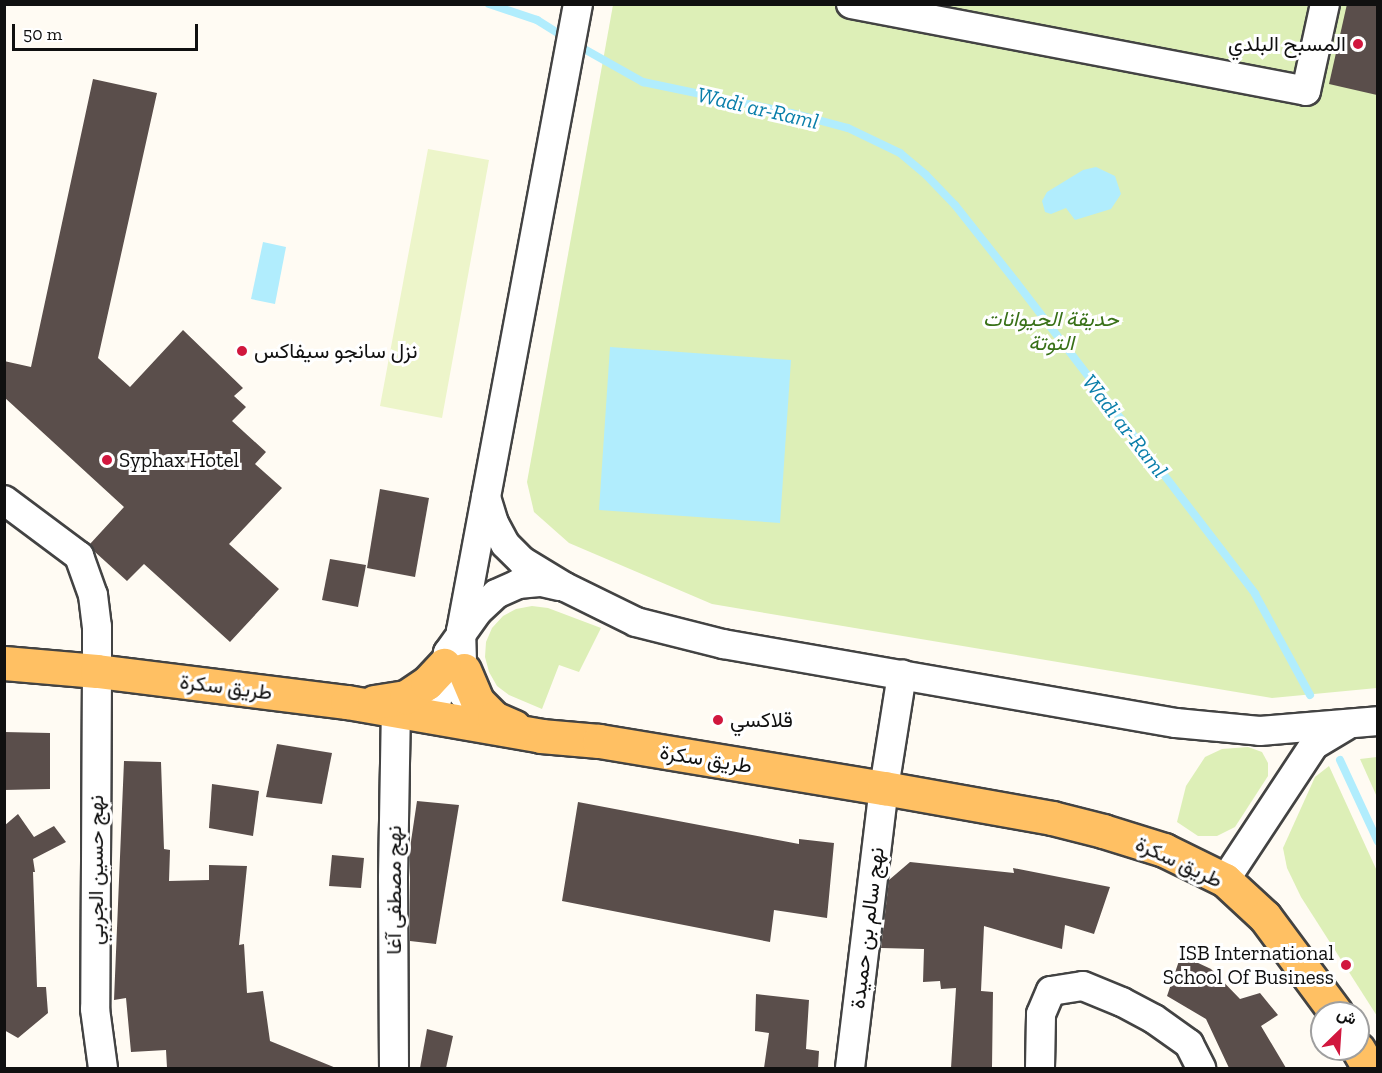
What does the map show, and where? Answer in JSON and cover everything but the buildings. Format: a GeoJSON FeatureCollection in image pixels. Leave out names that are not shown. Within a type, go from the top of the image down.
{"type":"FeatureCollection","features":[{"type":"Feature","properties":{"kind":"main road","name":"طريق سكرة"},"geometry":{"type":"LineString","coordinates":[[4,663],[97,671],[347,702],[541,736],[599,741],[884,788],[1052,818],[1103,831],[1164,850],[1225,880],[1265,917],[1327,1001]]}},
{"type":"Feature","properties":{"kind":"main road"},"geometry":{"type":"LineString","coordinates":[[347,702],[381,702],[406,697],[454,668],[477,701],[494,718],[541,736]]}},
{"type":"Feature","properties":{"kind":"street"},"geometry":{"type":"LineString","coordinates":[[447,720],[454,668],[578,4]]}},
{"type":"Feature","properties":{"kind":"street"},"geometry":{"type":"LineString","coordinates":[[851,4],[1306,92],[1325,4]]}},
{"type":"Feature","properties":{"kind":"street"},"geometry":{"type":"LineString","coordinates":[[486,497],[494,523],[505,544],[522,561],[566,587],[647,625],[723,644],[1176,723],[1260,731],[1364,722]]}},
{"type":"Feature","properties":{"kind":"street","name":"نهج حسين الجربي"},"geometry":{"type":"LineString","coordinates":[[4,500],[79,556],[93,595],[97,671],[95,1009],[103,1068]]}},
{"type":"Feature","properties":{"kind":"street"},"geometry":{"type":"LineString","coordinates":[[461,631],[496,594],[518,584],[542,582],[566,587]]}},
{"type":"Feature","properties":{"kind":"street","name":"نهج سالم بن حميدة"},"geometry":{"type":"LineString","coordinates":[[850,1068],[884,788],[902,674]]}},
{"type":"Feature","properties":{"kind":"street","name":"نهج مصطفى آغا"},"geometry":{"type":"LineString","coordinates":[[394,1068],[393,878],[396,711]]}},
{"type":"Feature","properties":{"kind":"street"},"geometry":{"type":"LineString","coordinates":[[1225,880],[1314,745],[1364,722]]}},
{"type":"Feature","properties":{"kind":"street"},"geometry":{"type":"LineString","coordinates":[[1260,731],[1281,750],[1286,759],[1290,782]]}},
{"type":"Feature","properties":{"kind":"street"},"geometry":{"type":"LineString","coordinates":[[1040,1068],[1041,1014],[1051,991],[1083,986],[1122,1002],[1154,1019],[1189,1044],[1201,1068]]}},
{"type":"Feature","properties":{"kind":"green space","name":"حديقة الحيوانات التوتة"},"geometry":{"type":"Polygon","coordinates":[[[613,5],[1377,5],[1377,688],[1272,698],[712,604],[569,543],[534,512],[527,482],[613,5]]]}},
{"type":"Feature","properties":{"kind":"green space"},"geometry":{"type":"Polygon","coordinates":[[[428,149],[489,160],[442,418],[380,406],[428,149]]]}},
{"type":"Feature","properties":{"kind":"green space"},"geometry":{"type":"Polygon","coordinates":[[[532,606],[548,608],[601,628],[579,672],[559,665],[542,709],[509,695],[497,686],[489,672],[485,657],[486,642],[492,628],[503,616],[516,609],[532,606]]]}},
{"type":"Feature","properties":{"kind":"green space"},"geometry":{"type":"Polygon","coordinates":[[[1248,747],[1262,752],[1268,763],[1268,776],[1235,827],[1217,836],[1198,836],[1177,822],[1186,786],[1205,757],[1222,749],[1248,747]]]}},
{"type":"Feature","properties":{"kind":"green space"},"geometry":{"type":"Polygon","coordinates":[[[1378,757],[1377,797],[1360,759],[1378,757]]]}},
{"type":"Feature","properties":{"kind":"green space"},"geometry":{"type":"Polygon","coordinates":[[[1329,766],[1377,871],[1377,1016],[1370,1001],[1367,1001],[1301,897],[1287,868],[1283,848],[1315,777],[1329,766]]]}},
{"type":"Feature","properties":{"kind":"water"},"geometry":{"type":"Polygon","coordinates":[[[1096,167],[1115,176],[1121,194],[1111,209],[1075,220],[1066,208],[1051,214],[1045,212],[1042,201],[1047,192],[1083,170],[1096,167]]]}},
{"type":"Feature","properties":{"kind":"water"},"geometry":{"type":"Polygon","coordinates":[[[263,242],[286,247],[275,304],[251,299],[263,242]]]}},
{"type":"Feature","properties":{"kind":"water"},"geometry":{"type":"Polygon","coordinates":[[[610,347],[791,360],[780,523],[599,510],[610,347]]]}},
{"type":"Feature","properties":{"kind":"waterway","name":"Wadi ar-Raml"},"geometry":{"type":"LineString","coordinates":[[489,4],[537,20],[567,39]]}},
{"type":"Feature","properties":{"kind":"waterway","name":"Wadi ar-Raml"},"geometry":{"type":"LineString","coordinates":[[577,45],[643,82],[792,113],[848,128],[900,153],[926,175],[955,205],[1016,282],[1255,594],[1310,695]]}},
{"type":"Feature","properties":{"kind":"waterway","name":"Wadi ar-Raml"},"geometry":{"type":"LineString","coordinates":[[1340,760],[1378,842]]}},
{"type":"Feature","properties":{"kind":"place","name":"المسبح البلدي"},"geometry":{"type":"Point","coordinates":[1358,44]}},
{"type":"Feature","properties":{"kind":"place","name":"نزل سانجو سيفاكس"},"geometry":{"type":"Point","coordinates":[242,351]}},
{"type":"Feature","properties":{"kind":"place","name":"Syphax Hotel"},"geometry":{"type":"Point","coordinates":[107,460]}},
{"type":"Feature","properties":{"kind":"place","name":"قلاكسي"},"geometry":{"type":"Point","coordinates":[718,720]}},
{"type":"Feature","properties":{"kind":"place","name":"ISB International School Of Business"},"geometry":{"type":"Point","coordinates":[1346,965]}}]}
